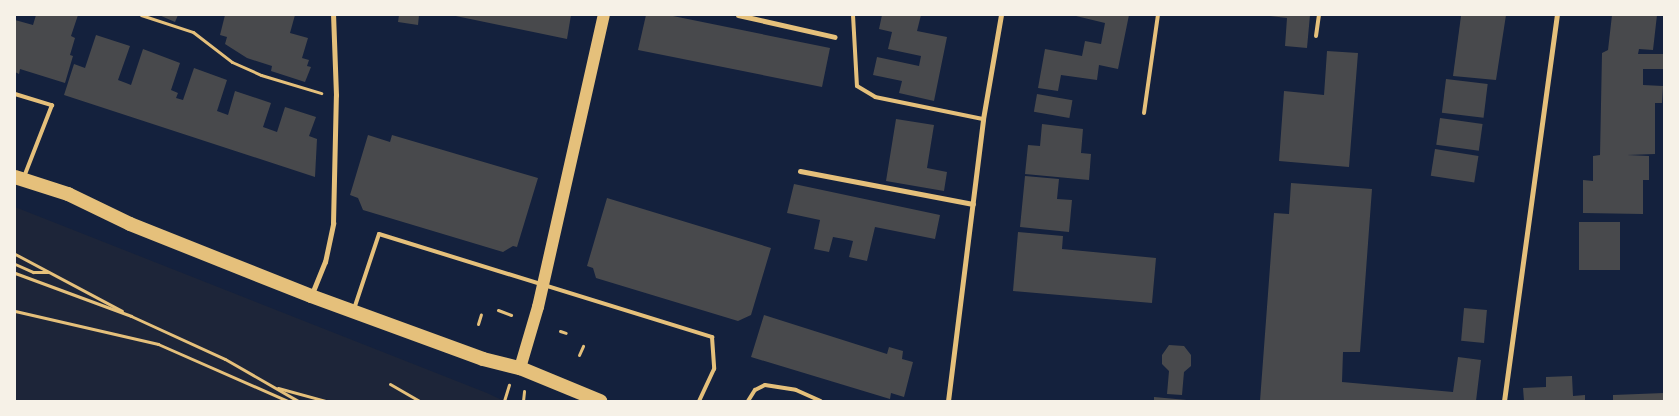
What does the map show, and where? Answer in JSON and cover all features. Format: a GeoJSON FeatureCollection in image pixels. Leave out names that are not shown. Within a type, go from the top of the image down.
{"type":"FeatureCollection","features":[{"type":"Feature","properties":{"kind":"highway"},"geometry":{"type":"LineString","coordinates":[[19,179],[68,194],[130,224],[311,296],[483,359],[520,368],[600,401]]}},
{"type":"Feature","properties":{"kind":"main road"},"geometry":{"type":"LineString","coordinates":[[520,368],[543,283],[604,15]]}},
{"type":"Feature","properties":{"kind":"street"},"geometry":{"type":"LineString","coordinates":[[311,296],[325,262],[333,223],[336,95],[333,15]]}},
{"type":"Feature","properties":{"kind":"street"},"geometry":{"type":"LineString","coordinates":[[738,15],[835,37]]}},
{"type":"Feature","properties":{"kind":"street"},"geometry":{"type":"LineString","coordinates":[[948,401],[983,119],[1000,15]]}},
{"type":"Feature","properties":{"kind":"street"},"geometry":{"type":"LineString","coordinates":[[1504,401],[1557,15]]}},
{"type":"Feature","properties":{"kind":"street"},"geometry":{"type":"LineString","coordinates":[[800,171],[973,204]]}},
{"type":"Feature","properties":{"kind":"lane"},"geometry":{"type":"LineString","coordinates":[[853,15],[857,86],[875,97],[983,119]]}},
{"type":"Feature","properties":{"kind":"lane"},"geometry":{"type":"LineString","coordinates":[[1144,113],[1158,15]]}},
{"type":"Feature","properties":{"kind":"lane"},"geometry":{"type":"LineString","coordinates":[[1316,36],[1319,15]]}},
{"type":"Feature","properties":{"kind":"lane"},"geometry":{"type":"LineString","coordinates":[[15,94],[52,105],[19,179]]}},
{"type":"Feature","properties":{"kind":"lane"},"geometry":{"type":"LineString","coordinates":[[354,311],[379,234],[543,283],[712,337],[714,369],[699,401]]}},
{"type":"Feature","properties":{"kind":"lane"},"geometry":{"type":"LineString","coordinates":[[748,401],[755,390],[765,385],[796,390],[821,401]]}},
{"type":"Feature","properties":{"kind":"path"},"geometry":{"type":"LineString","coordinates":[[140,15],[193,32],[232,62],[261,75],[336,95]]}},
{"type":"Feature","properties":{"kind":"path"},"geometry":{"type":"LineString","coordinates":[[15,254],[131,316],[225,359],[298,401]]}},
{"type":"Feature","properties":{"kind":"path"},"geometry":{"type":"LineString","coordinates":[[15,264],[32,272],[51,272]]}},
{"type":"Feature","properties":{"kind":"path"},"geometry":{"type":"LineString","coordinates":[[15,273],[131,316]]}},
{"type":"Feature","properties":{"kind":"path"},"geometry":{"type":"LineString","coordinates":[[498,310],[512,315]]}},
{"type":"Feature","properties":{"kind":"path"},"geometry":{"type":"LineString","coordinates":[[15,312],[158,344],[288,401]]}},
{"type":"Feature","properties":{"kind":"path"},"geometry":{"type":"LineString","coordinates":[[478,324],[481,314]]}},
{"type":"Feature","properties":{"kind":"path"},"geometry":{"type":"LineString","coordinates":[[560,331],[566,334]]}},
{"type":"Feature","properties":{"kind":"path"},"geometry":{"type":"LineString","coordinates":[[579,355],[583,346]]}},
{"type":"Feature","properties":{"kind":"path"},"geometry":{"type":"LineString","coordinates":[[390,384],[419,401]]}},
{"type":"Feature","properties":{"kind":"path"},"geometry":{"type":"LineString","coordinates":[[275,387],[326,401]]}},
{"type":"Feature","properties":{"kind":"shaded area"},"geometry":{"type":"Polygon","coordinates":[[[15,207],[487,393],[504,401],[15,401],[15,207]]]}},
{"type":"Feature","properties":{"kind":"building"},"geometry":{"type":"Polygon","coordinates":[[[36,15],[78,15],[71,36],[75,38],[70,55],[73,56],[65,83],[20,69],[19,74],[15,72],[15,20],[33,25],[36,15]]]}},
{"type":"Feature","properties":{"kind":"building"},"geometry":{"type":"Polygon","coordinates":[[[159,15],[178,15],[175,22],[159,15]]]}},
{"type":"Feature","properties":{"kind":"building"},"geometry":{"type":"Polygon","coordinates":[[[225,15],[295,15],[290,33],[308,38],[302,58],[309,60],[307,66],[311,67],[305,82],[271,71],[272,66],[247,58],[225,44],[227,37],[220,35],[225,15]]]}},
{"type":"Feature","properties":{"kind":"building"},"geometry":{"type":"Polygon","coordinates":[[[399,15],[419,15],[418,25],[398,22],[399,15]]]}},
{"type":"Feature","properties":{"kind":"building"},"geometry":{"type":"Polygon","coordinates":[[[451,15],[571,15],[567,39],[451,15]]]}},
{"type":"Feature","properties":{"kind":"building"},"geometry":{"type":"Polygon","coordinates":[[[646,15],[668,15],[830,48],[822,87],[638,50],[646,15]]]}},
{"type":"Feature","properties":{"kind":"building"},"geometry":{"type":"Polygon","coordinates":[[[882,15],[921,15],[917,31],[947,37],[934,101],[899,93],[902,81],[873,75],[877,57],[919,66],[921,56],[888,49],[892,32],[879,29],[882,15]]]}},
{"type":"Feature","properties":{"kind":"building"},"geometry":{"type":"Polygon","coordinates":[[[1072,15],[1129,15],[1118,69],[1099,65],[1097,80],[1061,75],[1058,91],[1038,88],[1045,49],[1082,56],[1085,41],[1101,44],[1105,23],[1072,15]]]}},
{"type":"Feature","properties":{"kind":"building"},"geometry":{"type":"Polygon","coordinates":[[[1262,15],[1310,15],[1307,48],[1285,46],[1287,18],[1262,15]]]}},
{"type":"Feature","properties":{"kind":"building"},"geometry":{"type":"Polygon","coordinates":[[[1506,15],[1496,80],[1453,76],[1461,16],[1506,15]]]}},
{"type":"Feature","properties":{"kind":"building"},"geometry":{"type":"Polygon","coordinates":[[[1612,15],[1657,15],[1653,50],[1639,49],[1638,54],[1664,54],[1664,69],[1643,69],[1643,85],[1663,86],[1662,103],[1655,103],[1655,154],[1627,155],[1649,156],[1649,180],[1643,180],[1643,214],[1583,213],[1583,180],[1593,181],[1593,156],[1600,155],[1602,53],[1608,50],[1612,15]]]}},
{"type":"Feature","properties":{"kind":"building"},"geometry":{"type":"Polygon","coordinates":[[[96,35],[130,46],[118,80],[131,85],[143,49],[180,63],[171,90],[178,93],[176,98],[183,100],[194,68],[227,80],[217,111],[228,115],[235,91],[271,103],[263,127],[277,132],[285,107],[316,117],[309,136],[317,139],[315,177],[64,95],[74,64],[85,68],[96,35]]]}},
{"type":"Feature","properties":{"kind":"building"},"geometry":{"type":"Polygon","coordinates":[[[1327,51],[1358,53],[1349,167],[1279,161],[1284,91],[1324,95],[1327,51]]]}},
{"type":"Feature","properties":{"kind":"building"},"geometry":{"type":"Polygon","coordinates":[[[1446,79],[1488,84],[1484,118],[1442,113],[1446,79]]]}},
{"type":"Feature","properties":{"kind":"building"},"geometry":{"type":"Polygon","coordinates":[[[1037,94],[1072,100],[1069,118],[1034,112],[1037,94]]]}},
{"type":"Feature","properties":{"kind":"building"},"geometry":{"type":"Polygon","coordinates":[[[1440,118],[1483,124],[1479,151],[1436,145],[1440,118]]]}},
{"type":"Feature","properties":{"kind":"building"},"geometry":{"type":"Polygon","coordinates":[[[896,119],[934,125],[927,168],[947,172],[944,191],[886,181],[896,119]]]}},
{"type":"Feature","properties":{"kind":"building"},"geometry":{"type":"Polygon","coordinates":[[[1042,124],[1083,129],[1081,153],[1091,154],[1089,180],[1025,174],[1028,145],[1040,146],[1042,124]]]}},
{"type":"Feature","properties":{"kind":"building"},"geometry":{"type":"Polygon","coordinates":[[[368,135],[390,142],[392,135],[538,178],[517,247],[513,246],[503,252],[363,210],[358,198],[350,195],[368,135]]]}},
{"type":"Feature","properties":{"kind":"building"},"geometry":{"type":"Polygon","coordinates":[[[1435,149],[1478,156],[1474,183],[1431,176],[1435,149]]]}},
{"type":"Feature","properties":{"kind":"building"},"geometry":{"type":"Polygon","coordinates":[[[1025,176],[1059,179],[1057,199],[1072,200],[1069,232],[1020,227],[1025,176]]]}},
{"type":"Feature","properties":{"kind":"building"},"geometry":{"type":"Polygon","coordinates":[[[1291,183],[1372,189],[1360,352],[1343,352],[1342,382],[1453,392],[1458,357],[1481,360],[1476,401],[1260,401],[1274,213],[1289,214],[1291,183]]]}},
{"type":"Feature","properties":{"kind":"building"},"geometry":{"type":"Polygon","coordinates":[[[794,184],[940,215],[935,239],[875,227],[867,261],[849,257],[853,241],[833,237],[829,252],[814,249],[820,220],[787,213],[794,184]]]}},
{"type":"Feature","properties":{"kind":"building"},"geometry":{"type":"Polygon","coordinates":[[[607,198],[771,248],[751,315],[738,321],[596,278],[593,268],[587,266],[607,198]]]}},
{"type":"Feature","properties":{"kind":"building"},"geometry":{"type":"Polygon","coordinates":[[[1579,222],[1620,222],[1620,270],[1579,270],[1579,222]]]}},
{"type":"Feature","properties":{"kind":"building"},"geometry":{"type":"Polygon","coordinates":[[[1018,232],[1063,236],[1062,249],[1156,258],[1152,303],[1013,291],[1018,232]]]}},
{"type":"Feature","properties":{"kind":"building"},"geometry":{"type":"Polygon","coordinates":[[[1464,308],[1487,310],[1484,343],[1461,341],[1464,308]]]}},
{"type":"Feature","properties":{"kind":"building"},"geometry":{"type":"Polygon","coordinates":[[[764,315],[887,354],[889,347],[903,351],[902,359],[913,362],[904,397],[891,393],[890,399],[751,357],[764,315]]]}},
{"type":"Feature","properties":{"kind":"building"},"geometry":{"type":"Polygon","coordinates":[[[1169,345],[1184,346],[1191,355],[1191,366],[1184,372],[1182,395],[1167,394],[1169,371],[1162,364],[1162,355],[1169,345]]]}},
{"type":"Feature","properties":{"kind":"building"},"geometry":{"type":"Polygon","coordinates":[[[1572,376],[1573,396],[1585,395],[1585,401],[1524,401],[1523,388],[1546,387],[1546,377],[1572,376]]]}},
{"type":"Feature","properties":{"kind":"building"},"geometry":{"type":"Polygon","coordinates":[[[1664,393],[1664,401],[1613,401],[1613,395],[1664,393]]]}},
{"type":"Feature","properties":{"kind":"building"},"geometry":{"type":"Polygon","coordinates":[[[1154,397],[1187,400],[1187,401],[1154,401],[1154,397]]]}}]}
